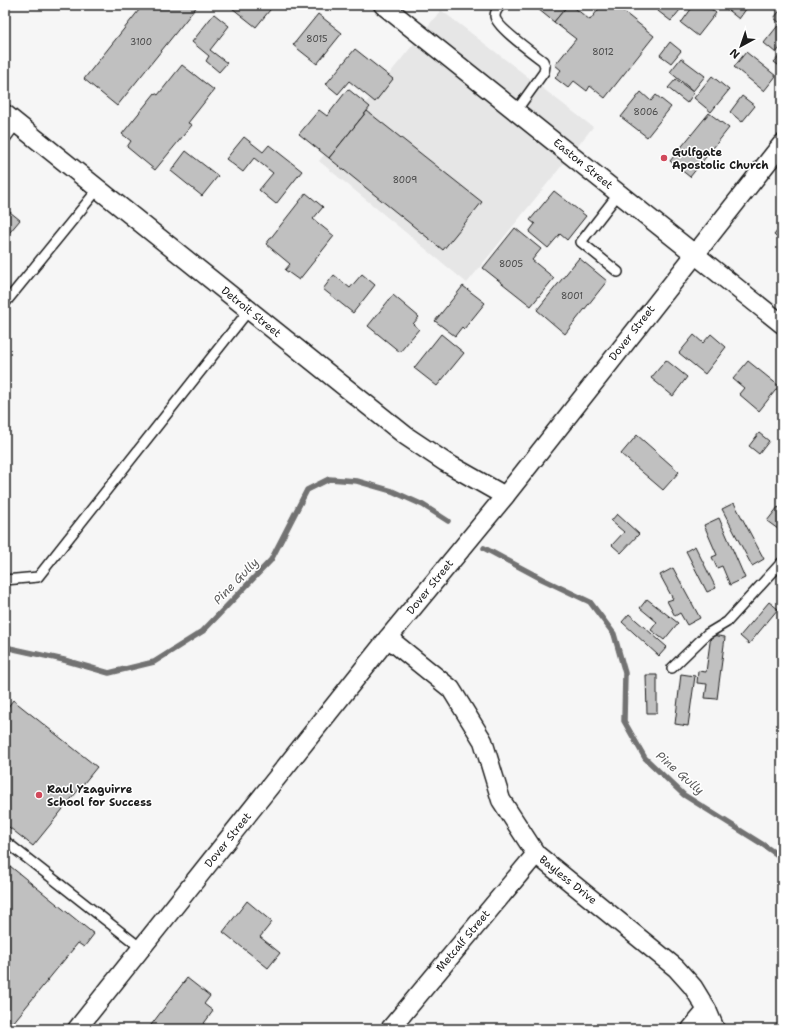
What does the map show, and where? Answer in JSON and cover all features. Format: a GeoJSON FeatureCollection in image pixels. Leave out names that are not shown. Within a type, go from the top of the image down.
{"type":"FeatureCollection","features":[{"type":"Feature","properties":{"kind":"street","name":"Easton Street"},"geometry":{"type":"LineString","coordinates":[[383,5],[782,324]]}},
{"type":"Feature","properties":{"kind":"street","name":"Detroit Street"},"geometry":{"type":"LineString","coordinates":[[11,119],[406,436],[445,462],[505,496]]}},
{"type":"Feature","properties":{"kind":"street","name":"Dover Street"},"geometry":{"type":"LineString","coordinates":[[77,1029],[388,638],[505,496],[782,144]]}},
{"type":"Feature","properties":{"kind":"street","name":"Bayless Drive"},"geometry":{"type":"LineString","coordinates":[[388,638],[451,689],[483,741],[501,800],[536,854],[676,968],[693,987],[707,1010],[715,1029]]}},
{"type":"Feature","properties":{"kind":"street","name":"Metcalf Street"},"geometry":{"type":"LineString","coordinates":[[390,1029],[536,854]]}},
{"type":"Feature","properties":{"kind":"street"},"geometry":{"type":"LineString","coordinates":[[691,1029],[707,1010]]}},
{"type":"Feature","properties":{"kind":"lane"},"geometry":{"type":"LineString","coordinates":[[500,5],[495,17],[500,26],[543,61],[545,66],[544,72],[516,111]]}},
{"type":"Feature","properties":{"kind":"lane"},"geometry":{"type":"LineString","coordinates":[[5,139],[11,119]]}},
{"type":"Feature","properties":{"kind":"lane"},"geometry":{"type":"LineString","coordinates":[[6,302],[98,189]]}},
{"type":"Feature","properties":{"kind":"lane"},"geometry":{"type":"LineString","coordinates":[[618,272],[581,242],[620,193]]}},
{"type":"Feature","properties":{"kind":"lane"},"geometry":{"type":"LineString","coordinates":[[5,580],[38,577],[249,310]]}},
{"type":"Feature","properties":{"kind":"lane"},"geometry":{"type":"LineString","coordinates":[[672,668],[707,634],[727,622],[782,562]]}},
{"type":"Feature","properties":{"kind":"lane"},"geometry":{"type":"LineString","coordinates":[[5,841],[141,948]]}},
{"type":"Feature","properties":{"kind":"shaded area"},"geometry":{"type":"Polygon","coordinates":[[[441,10],[593,127],[467,283],[319,161],[441,10]]]}},
{"type":"Feature","properties":{"kind":"building"},"geometry":{"type":"Polygon","coordinates":[[[143,5],[198,5],[117,106],[84,79],[143,5]]]}},
{"type":"Feature","properties":{"kind":"building"},"geometry":{"type":"Polygon","coordinates":[[[234,5],[274,5],[256,27],[232,8],[234,5]]]}},
{"type":"Feature","properties":{"kind":"building"},"geometry":{"type":"Polygon","coordinates":[[[533,5],[568,5],[554,22],[533,5]]]}},
{"type":"Feature","properties":{"kind":"building"},"geometry":{"type":"Polygon","coordinates":[[[568,5],[571,5],[590,20],[602,5],[615,5],[654,36],[605,98],[590,86],[587,91],[574,81],[568,88],[555,78],[561,70],[555,65],[576,39],[554,22],[568,5]]]}},
{"type":"Feature","properties":{"kind":"building"},"geometry":{"type":"Polygon","coordinates":[[[650,5],[684,5],[671,21],[650,5]]]}},
{"type":"Feature","properties":{"kind":"building"},"geometry":{"type":"Polygon","coordinates":[[[694,5],[709,5],[708,6],[716,13],[698,36],[681,23],[694,5]]]}},
{"type":"Feature","properties":{"kind":"building"},"geometry":{"type":"Polygon","coordinates":[[[726,5],[749,5],[739,19],[724,7],[726,5]]]}},
{"type":"Feature","properties":{"kind":"building"},"geometry":{"type":"Polygon","coordinates":[[[782,8],[782,45],[776,53],[764,43],[780,23],[774,18],[782,8]]]}},
{"type":"Feature","properties":{"kind":"building"},"geometry":{"type":"Polygon","coordinates":[[[214,14],[229,26],[210,50],[227,63],[219,72],[206,61],[209,56],[192,42],[214,14]]]}},
{"type":"Feature","properties":{"kind":"building"},"geometry":{"type":"Polygon","coordinates":[[[318,14],[342,33],[317,64],[293,45],[318,14]]]}},
{"type":"Feature","properties":{"kind":"building"},"geometry":{"type":"Polygon","coordinates":[[[670,42],[681,51],[671,63],[660,55],[670,42]]]}},
{"type":"Feature","properties":{"kind":"building"},"geometry":{"type":"Polygon","coordinates":[[[355,49],[393,79],[375,102],[349,81],[338,94],[326,84],[355,49]]]}},
{"type":"Feature","properties":{"kind":"building"},"geometry":{"type":"Polygon","coordinates":[[[746,52],[776,76],[764,91],[734,67],[746,52]]]}},
{"type":"Feature","properties":{"kind":"building"},"geometry":{"type":"Polygon","coordinates":[[[782,53],[782,68],[774,62],[782,53]]]}},
{"type":"Feature","properties":{"kind":"building"},"geometry":{"type":"Polygon","coordinates":[[[681,58],[705,76],[693,91],[670,72],[681,58]]]}},
{"type":"Feature","properties":{"kind":"building"},"geometry":{"type":"Polygon","coordinates":[[[182,65],[214,90],[188,123],[192,125],[155,170],[127,147],[131,141],[122,134],[155,93],[158,95],[182,65]]]}},
{"type":"Feature","properties":{"kind":"building"},"geometry":{"type":"Polygon","coordinates":[[[712,76],[729,90],[711,112],[694,98],[712,76]]]}},
{"type":"Feature","properties":{"kind":"building"},"geometry":{"type":"Polygon","coordinates":[[[676,79],[694,93],[687,103],[668,88],[676,79]]]}},
{"type":"Feature","properties":{"kind":"building"},"geometry":{"type":"Polygon","coordinates":[[[348,89],[370,107],[329,158],[299,134],[319,110],[327,116],[348,89]]]}},
{"type":"Feature","properties":{"kind":"building"},"geometry":{"type":"Polygon","coordinates":[[[641,92],[651,101],[656,95],[671,107],[647,137],[621,117],[641,92]]]}},
{"type":"Feature","properties":{"kind":"building"},"geometry":{"type":"Polygon","coordinates":[[[742,96],[755,106],[742,122],[730,112],[742,96]]]}},
{"type":"Feature","properties":{"kind":"building"},"geometry":{"type":"Polygon","coordinates":[[[367,111],[482,202],[443,250],[329,158],[367,111]]]}},
{"type":"Feature","properties":{"kind":"building"},"geometry":{"type":"Polygon","coordinates":[[[709,113],[729,128],[690,177],[670,161],[709,113]]]}},
{"type":"Feature","properties":{"kind":"building"},"geometry":{"type":"Polygon","coordinates":[[[244,137],[263,152],[269,145],[302,171],[276,204],[259,190],[273,173],[254,158],[243,172],[226,159],[244,137]]]}},
{"type":"Feature","properties":{"kind":"building"},"geometry":{"type":"Polygon","coordinates":[[[186,151],[218,176],[202,196],[171,171],[186,151]]]}},
{"type":"Feature","properties":{"kind":"building"},"geometry":{"type":"Polygon","coordinates":[[[554,191],[586,216],[567,240],[560,234],[548,248],[529,232],[535,224],[530,220],[554,191]]]}},
{"type":"Feature","properties":{"kind":"building"},"geometry":{"type":"Polygon","coordinates":[[[306,193],[323,207],[313,219],[334,236],[299,280],[285,270],[290,264],[266,244],[306,193]]]}},
{"type":"Feature","properties":{"kind":"building"},"geometry":{"type":"Polygon","coordinates":[[[5,208],[20,220],[5,238],[5,208]]]}},
{"type":"Feature","properties":{"kind":"building"},"geometry":{"type":"Polygon","coordinates":[[[782,225],[782,242],[774,235],[782,225]]]}},
{"type":"Feature","properties":{"kind":"building"},"geometry":{"type":"Polygon","coordinates":[[[515,228],[541,249],[532,260],[554,278],[531,306],[483,268],[515,228]]]}},
{"type":"Feature","properties":{"kind":"building"},"geometry":{"type":"Polygon","coordinates":[[[579,258],[607,281],[565,334],[537,310],[579,258]]]}},
{"type":"Feature","properties":{"kind":"building"},"geometry":{"type":"Polygon","coordinates":[[[362,274],[375,285],[353,313],[323,289],[334,275],[350,288],[362,274]]]}},
{"type":"Feature","properties":{"kind":"building"},"geometry":{"type":"Polygon","coordinates":[[[463,286],[485,303],[464,329],[462,327],[455,336],[435,321],[463,286]]]}},
{"type":"Feature","properties":{"kind":"building"},"geometry":{"type":"Polygon","coordinates":[[[393,295],[419,317],[413,324],[419,329],[400,352],[368,326],[393,295]]]}},
{"type":"Feature","properties":{"kind":"building"},"geometry":{"type":"Polygon","coordinates":[[[441,334],[464,353],[437,386],[414,368],[441,334]]]}},
{"type":"Feature","properties":{"kind":"building"},"geometry":{"type":"Polygon","coordinates":[[[711,334],[726,347],[705,374],[679,353],[694,335],[703,343],[711,334]]]}},
{"type":"Feature","properties":{"kind":"building"},"geometry":{"type":"Polygon","coordinates":[[[666,360],[687,377],[673,396],[651,378],[666,360]]]}},
{"type":"Feature","properties":{"kind":"building"},"geometry":{"type":"Polygon","coordinates":[[[748,361],[779,386],[759,411],[739,394],[744,388],[733,379],[748,361]]]}},
{"type":"Feature","properties":{"kind":"building"},"geometry":{"type":"Polygon","coordinates":[[[759,433],[769,441],[759,454],[749,446],[759,433]]]}},
{"type":"Feature","properties":{"kind":"building"},"geometry":{"type":"Polygon","coordinates":[[[637,435],[679,472],[663,490],[621,454],[637,435]]]}},
{"type":"Feature","properties":{"kind":"building"},"geometry":{"type":"Polygon","coordinates":[[[734,503],[764,559],[752,566],[722,509],[734,503]]]}},
{"type":"Feature","properties":{"kind":"building"},"geometry":{"type":"Polygon","coordinates":[[[778,507],[782,510],[782,532],[767,521],[778,507]]]}},
{"type":"Feature","properties":{"kind":"building"},"geometry":{"type":"Polygon","coordinates":[[[617,514],[639,534],[621,553],[612,545],[624,532],[611,521],[617,514]]]}},
{"type":"Feature","properties":{"kind":"building"},"geometry":{"type":"Polygon","coordinates":[[[719,518],[745,578],[730,585],[722,566],[717,568],[712,557],[717,555],[704,525],[719,518]]]}},
{"type":"Feature","properties":{"kind":"building"},"geometry":{"type":"Polygon","coordinates":[[[695,546],[716,588],[707,592],[686,551],[695,546]]]}},
{"type":"Feature","properties":{"kind":"building"},"geometry":{"type":"Polygon","coordinates":[[[673,568],[700,618],[687,625],[680,613],[675,616],[667,601],[673,599],[660,575],[673,568]]]}},
{"type":"Feature","properties":{"kind":"building"},"geometry":{"type":"Polygon","coordinates":[[[647,599],[678,623],[664,640],[651,630],[657,622],[640,608],[647,599]]]}},
{"type":"Feature","properties":{"kind":"building"},"geometry":{"type":"Polygon","coordinates":[[[769,602],[778,609],[749,644],[740,636],[769,602]]]}},
{"type":"Feature","properties":{"kind":"building"},"geometry":{"type":"Polygon","coordinates":[[[629,614],[667,647],[659,656],[622,622],[629,614]]]}},
{"type":"Feature","properties":{"kind":"building"},"geometry":{"type":"Polygon","coordinates":[[[711,635],[725,637],[717,699],[705,698],[707,684],[697,683],[698,671],[706,672],[711,635]]]}},
{"type":"Feature","properties":{"kind":"building"},"geometry":{"type":"Polygon","coordinates":[[[681,674],[695,676],[688,726],[675,724],[681,674]]]}},
{"type":"Feature","properties":{"kind":"building"},"geometry":{"type":"Polygon","coordinates":[[[646,675],[657,675],[657,713],[647,713],[646,675]]]}},
{"type":"Feature","properties":{"kind":"building","name":"Raul Yzaguirre School for Success"},"geometry":{"type":"Polygon","coordinates":[[[13,700],[97,767],[33,846],[5,824],[5,711],[13,700]]]}},
{"type":"Feature","properties":{"kind":"building"},"geometry":{"type":"Polygon","coordinates":[[[5,862],[94,934],[84,947],[78,943],[8,1029],[5,1029],[5,862]]]}},
{"type":"Feature","properties":{"kind":"building"},"geometry":{"type":"Polygon","coordinates":[[[247,901],[272,922],[260,937],[280,953],[268,968],[223,932],[247,901]]]}},
{"type":"Feature","properties":{"kind":"building"},"geometry":{"type":"Polygon","coordinates":[[[187,978],[210,996],[204,1004],[213,1011],[202,1026],[206,1029],[148,1029],[187,978]]]}},
{"type":"Feature","properties":{"kind":"waterway","name":"Pine Gully"},"geometry":{"type":"LineString","coordinates":[[5,647],[64,660],[109,673],[154,662],[203,631],[271,560],[307,490],[329,479],[357,481],[392,491],[423,505],[448,521]]}},
{"type":"Feature","properties":{"kind":"waterway","name":"Pine Gully"},"geometry":{"type":"LineString","coordinates":[[484,548],[542,579],[590,602],[614,634],[625,673],[624,721],[645,758],[684,795],[782,858]]}},
{"type":"Feature","properties":{"kind":"place","name":"Gulfgate Apostolic Church"},"geometry":{"type":"Point","coordinates":[664,158]}},
{"type":"Feature","properties":{"kind":"place","name":"Raul Yzaguirre School for Success"},"geometry":{"type":"Point","coordinates":[39,795]}}]}
